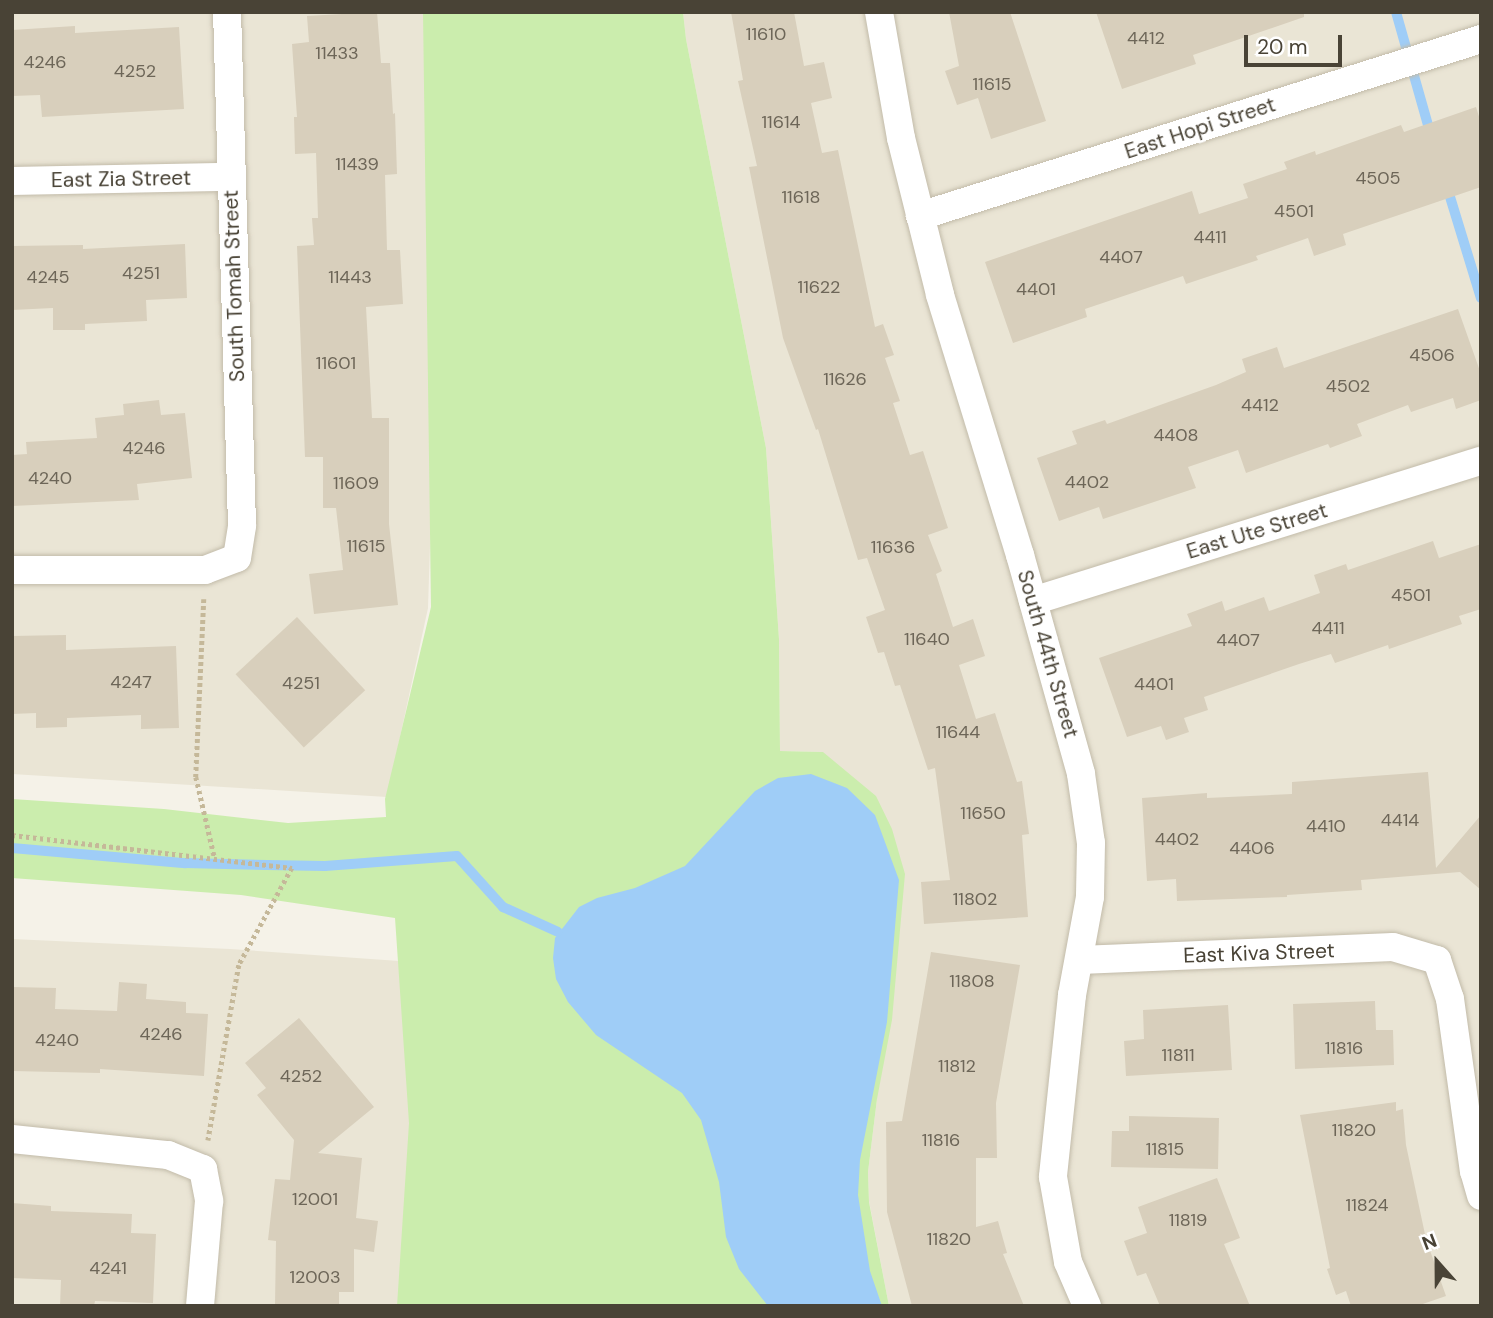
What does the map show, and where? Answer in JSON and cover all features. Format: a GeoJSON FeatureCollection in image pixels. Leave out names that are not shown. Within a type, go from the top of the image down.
{"type":"FeatureCollection","features":[{"type":"Feature","properties":{"kind":"street","name":"South Tomah Street"},"geometry":{"type":"LineString","coordinates":[[205,570],[237,558],[242,525],[227,12]]}},
{"type":"Feature","properties":{"kind":"street","name":"South 44th Street"},"geometry":{"type":"LineString","coordinates":[[879,12],[901,138],[920,216],[1081,774],[1091,843],[1090,897],[1072,995],[1053,1177],[1068,1262],[1087,1306]]}},
{"type":"Feature","properties":{"kind":"street","name":"East Hopi Street"},"geometry":{"type":"LineString","coordinates":[[920,216],[1481,39]]}},
{"type":"Feature","properties":{"kind":"street","name":"East Zia Street"},"geometry":{"type":"LineString","coordinates":[[12,181],[230,177]]}},
{"type":"Feature","properties":{"kind":"street","name":"East Ute Street"},"geometry":{"type":"LineString","coordinates":[[1033,601],[1481,461]]}},
{"type":"Feature","properties":{"kind":"street"},"geometry":{"type":"LineString","coordinates":[[12,570],[205,570]]}},
{"type":"Feature","properties":{"kind":"street","name":"East Kiva Street"},"geometry":{"type":"LineString","coordinates":[[1080,960],[1393,947],[1437,960],[1450,999],[1481,1196]]}},
{"type":"Feature","properties":{"kind":"street"},"geometry":{"type":"LineString","coordinates":[[12,1139],[169,1155],[203,1169],[209,1201],[200,1306]]}},
{"type":"Feature","properties":{"kind":"path"},"geometry":{"type":"LineString","coordinates":[[205,570],[196,777],[215,859]]}},
{"type":"Feature","properties":{"kind":"path"},"geometry":{"type":"LineString","coordinates":[[12,835],[292,868],[239,965],[203,1169]]}},
{"type":"Feature","properties":{"kind":"shaded area"},"geometry":{"type":"Polygon","coordinates":[[[12,12],[426,12],[432,484],[428,608],[387,797],[12,774],[12,12]]]}},
{"type":"Feature","properties":{"kind":"shaded area"},"geometry":{"type":"Polygon","coordinates":[[[683,12],[1481,12],[1481,1306],[889,1306],[869,1201],[868,1172],[877,1099],[823,752],[780,751],[779,639],[766,448],[686,39],[683,12]]]}},
{"type":"Feature","properties":{"kind":"shaded area"},"geometry":{"type":"Polygon","coordinates":[[[12,939],[230,949],[399,961],[416,1117],[398,1306],[12,1306],[12,939]]]}},
{"type":"Feature","properties":{"kind":"green space"},"geometry":{"type":"Polygon","coordinates":[[[423,12],[683,12],[686,39],[766,448],[779,639],[780,751],[823,752],[876,796],[892,829],[905,874],[892,1020],[877,1099],[868,1172],[869,1202],[889,1306],[397,1306],[409,1123],[395,918],[241,895],[12,878],[12,799],[164,809],[288,823],[386,817],[385,799],[431,607],[423,12]]]}},
{"type":"Feature","properties":{"kind":"water"},"geometry":{"type":"Polygon","coordinates":[[[811,774],[847,788],[875,815],[899,880],[887,1022],[860,1160],[858,1195],[870,1271],[882,1306],[768,1306],[739,1269],[726,1237],[719,1182],[701,1120],[682,1093],[596,1035],[568,1002],[556,979],[553,958],[555,938],[579,907],[597,898],[635,888],[685,866],[755,791],[778,778],[811,774]]]}},
{"type":"Feature","properties":{"kind":"building"},"geometry":{"type":"Polygon","coordinates":[[[377,12],[381,63],[390,63],[393,114],[395,113],[397,174],[385,175],[387,250],[400,250],[403,304],[366,307],[372,418],[389,418],[389,524],[398,605],[314,614],[309,574],[343,570],[336,508],[323,508],[323,457],[305,457],[297,246],[314,245],[312,218],[318,218],[316,153],[295,154],[294,117],[297,117],[292,44],[309,42],[307,16],[377,12]]]}},
{"type":"Feature","properties":{"kind":"building"},"geometry":{"type":"Polygon","coordinates":[[[731,12],[794,12],[804,66],[824,62],[832,98],[811,103],[822,153],[838,150],[875,327],[883,324],[894,355],[885,358],[900,401],[893,403],[910,455],[923,451],[948,528],[928,535],[942,571],[936,574],[953,627],[973,619],[985,656],[959,665],[976,719],[995,713],[1017,782],[1022,781],[1029,834],[1022,835],[1028,917],[924,924],[921,882],[950,880],[935,768],[928,770],[900,685],[895,686],[884,652],[878,653],[866,617],[885,610],[867,558],[858,560],[818,429],[816,430],[783,338],[749,167],[757,166],[738,81],[743,80],[731,12]]]}},
{"type":"Feature","properties":{"kind":"building"},"geometry":{"type":"Polygon","coordinates":[[[949,12],[1010,12],[1046,121],[991,139],[978,98],[957,105],[945,71],[959,66],[949,12]]]}},
{"type":"Feature","properties":{"kind":"building"},"geometry":{"type":"Polygon","coordinates":[[[1096,12],[1304,12],[1304,17],[1193,55],[1196,64],[1122,89],[1096,12]]]}},
{"type":"Feature","properties":{"kind":"building"},"geometry":{"type":"Polygon","coordinates":[[[75,26],[75,33],[179,27],[184,109],[42,117],[40,95],[12,96],[12,30],[75,26]]]}},
{"type":"Feature","properties":{"kind":"building"},"geometry":{"type":"Polygon","coordinates":[[[1476,107],[1481,123],[1481,187],[1343,234],[1346,245],[1314,256],[1308,238],[1256,256],[1258,260],[1186,284],[1183,276],[1085,309],[1087,317],[1013,343],[985,262],[1192,191],[1199,214],[1248,198],[1243,184],[1287,169],[1284,162],[1315,151],[1316,155],[1401,125],[1404,132],[1476,107]]]}},
{"type":"Feature","properties":{"kind":"building"},"geometry":{"type":"Polygon","coordinates":[[[185,244],[187,298],[146,300],[147,321],[85,324],[85,330],[53,330],[53,308],[12,310],[12,246],[83,245],[83,249],[185,244]]]}},
{"type":"Feature","properties":{"kind":"building"},"geometry":{"type":"Polygon","coordinates":[[[1458,309],[1481,374],[1481,400],[1456,409],[1453,398],[1411,412],[1408,405],[1357,424],[1362,436],[1330,448],[1328,444],[1246,473],[1238,450],[1188,467],[1196,488],[1103,519],[1099,507],[1059,521],[1037,458],[1077,444],[1072,431],[1105,420],[1107,424],[1216,385],[1246,372],[1242,359],[1277,347],[1284,368],[1458,309]]]}},
{"type":"Feature","properties":{"kind":"building"},"geometry":{"type":"Polygon","coordinates":[[[159,400],[161,415],[185,413],[192,478],[137,484],[139,500],[12,506],[12,455],[27,454],[26,442],[97,438],[95,418],[124,415],[123,404],[159,400]]]}},
{"type":"Feature","properties":{"kind":"building"},"geometry":{"type":"Polygon","coordinates":[[[1433,541],[1439,558],[1481,544],[1481,609],[1459,616],[1462,624],[1389,649],[1388,645],[1335,663],[1331,654],[1204,697],[1208,710],[1184,718],[1189,732],[1166,740],[1161,726],[1127,737],[1099,658],[1192,626],[1187,614],[1222,601],[1225,611],[1264,597],[1269,611],[1320,593],[1314,575],[1346,564],[1348,570],[1433,541]]]}},
{"type":"Feature","properties":{"kind":"building"},"geometry":{"type":"Polygon","coordinates":[[[297,617],[365,690],[304,747],[236,674],[297,617]]]}},
{"type":"Feature","properties":{"kind":"building"},"geometry":{"type":"Polygon","coordinates":[[[66,635],[66,650],[176,646],[179,728],[141,729],[141,715],[67,718],[67,727],[36,728],[36,713],[12,714],[12,636],[66,635]]]}},
{"type":"Feature","properties":{"kind":"building"},"geometry":{"type":"Polygon","coordinates":[[[1428,772],[1436,868],[1481,815],[1481,890],[1460,872],[1361,880],[1362,890],[1287,897],[1177,901],[1176,879],[1147,881],[1142,798],[1207,793],[1207,798],[1292,794],[1292,782],[1428,772]]]}},
{"type":"Feature","properties":{"kind":"building"},"geometry":{"type":"Polygon","coordinates":[[[931,952],[1020,965],[996,1103],[997,1158],[976,1158],[976,1227],[998,1221],[1007,1253],[1003,1254],[1024,1306],[912,1306],[887,1212],[886,1122],[902,1121],[931,952]]]}},
{"type":"Feature","properties":{"kind":"building"},"geometry":{"type":"Polygon","coordinates":[[[119,982],[147,984],[146,999],[186,1002],[186,1013],[208,1014],[204,1076],[100,1069],[100,1073],[12,1071],[12,987],[56,988],[55,1009],[117,1011],[119,982]]]}},
{"type":"Feature","properties":{"kind":"building"},"geometry":{"type":"Polygon","coordinates":[[[1375,1001],[1376,1030],[1393,1030],[1394,1065],[1295,1069],[1293,1004],[1375,1001]]]}},
{"type":"Feature","properties":{"kind":"building"},"geometry":{"type":"Polygon","coordinates":[[[1228,1005],[1232,1070],[1126,1076],[1124,1041],[1144,1039],[1143,1010],[1228,1005]]]}},
{"type":"Feature","properties":{"kind":"building"},"geometry":{"type":"Polygon","coordinates":[[[299,1018],[374,1107],[318,1153],[362,1158],[356,1218],[378,1221],[374,1252],[354,1249],[354,1292],[339,1292],[339,1306],[275,1306],[276,1241],[268,1240],[275,1179],[290,1180],[294,1140],[257,1095],[266,1088],[245,1063],[299,1018]]]}},
{"type":"Feature","properties":{"kind":"building"},"geometry":{"type":"Polygon","coordinates":[[[1396,1102],[1396,1111],[1403,1109],[1406,1145],[1426,1239],[1446,1296],[1417,1306],[1351,1306],[1346,1291],[1336,1295],[1327,1269],[1330,1268],[1300,1115],[1396,1102]]]}},
{"type":"Feature","properties":{"kind":"building"},"geometry":{"type":"Polygon","coordinates":[[[1129,1116],[1219,1118],[1218,1169],[1111,1167],[1112,1131],[1129,1131],[1129,1116]]]}},
{"type":"Feature","properties":{"kind":"building"},"geometry":{"type":"Polygon","coordinates":[[[1217,1178],[1240,1238],[1224,1244],[1250,1306],[1160,1306],[1146,1273],[1137,1276],[1124,1241],[1147,1233],[1138,1207],[1217,1178]]]}},
{"type":"Feature","properties":{"kind":"building"},"geometry":{"type":"Polygon","coordinates":[[[12,1203],[51,1206],[51,1211],[132,1214],[131,1233],[156,1234],[153,1303],[95,1301],[94,1306],[60,1306],[61,1280],[12,1278],[12,1203]]]}},
{"type":"Feature","properties":{"kind":"waterway"},"geometry":{"type":"LineString","coordinates":[[1396,12],[1431,136]]}},
{"type":"Feature","properties":{"kind":"waterway"},"geometry":{"type":"LineString","coordinates":[[1447,187],[1481,298]]}},
{"type":"Feature","properties":{"kind":"waterway"},"geometry":{"type":"LineString","coordinates":[[12,848],[185,863],[267,865],[325,866],[457,856],[503,907],[558,932]]}}]}
